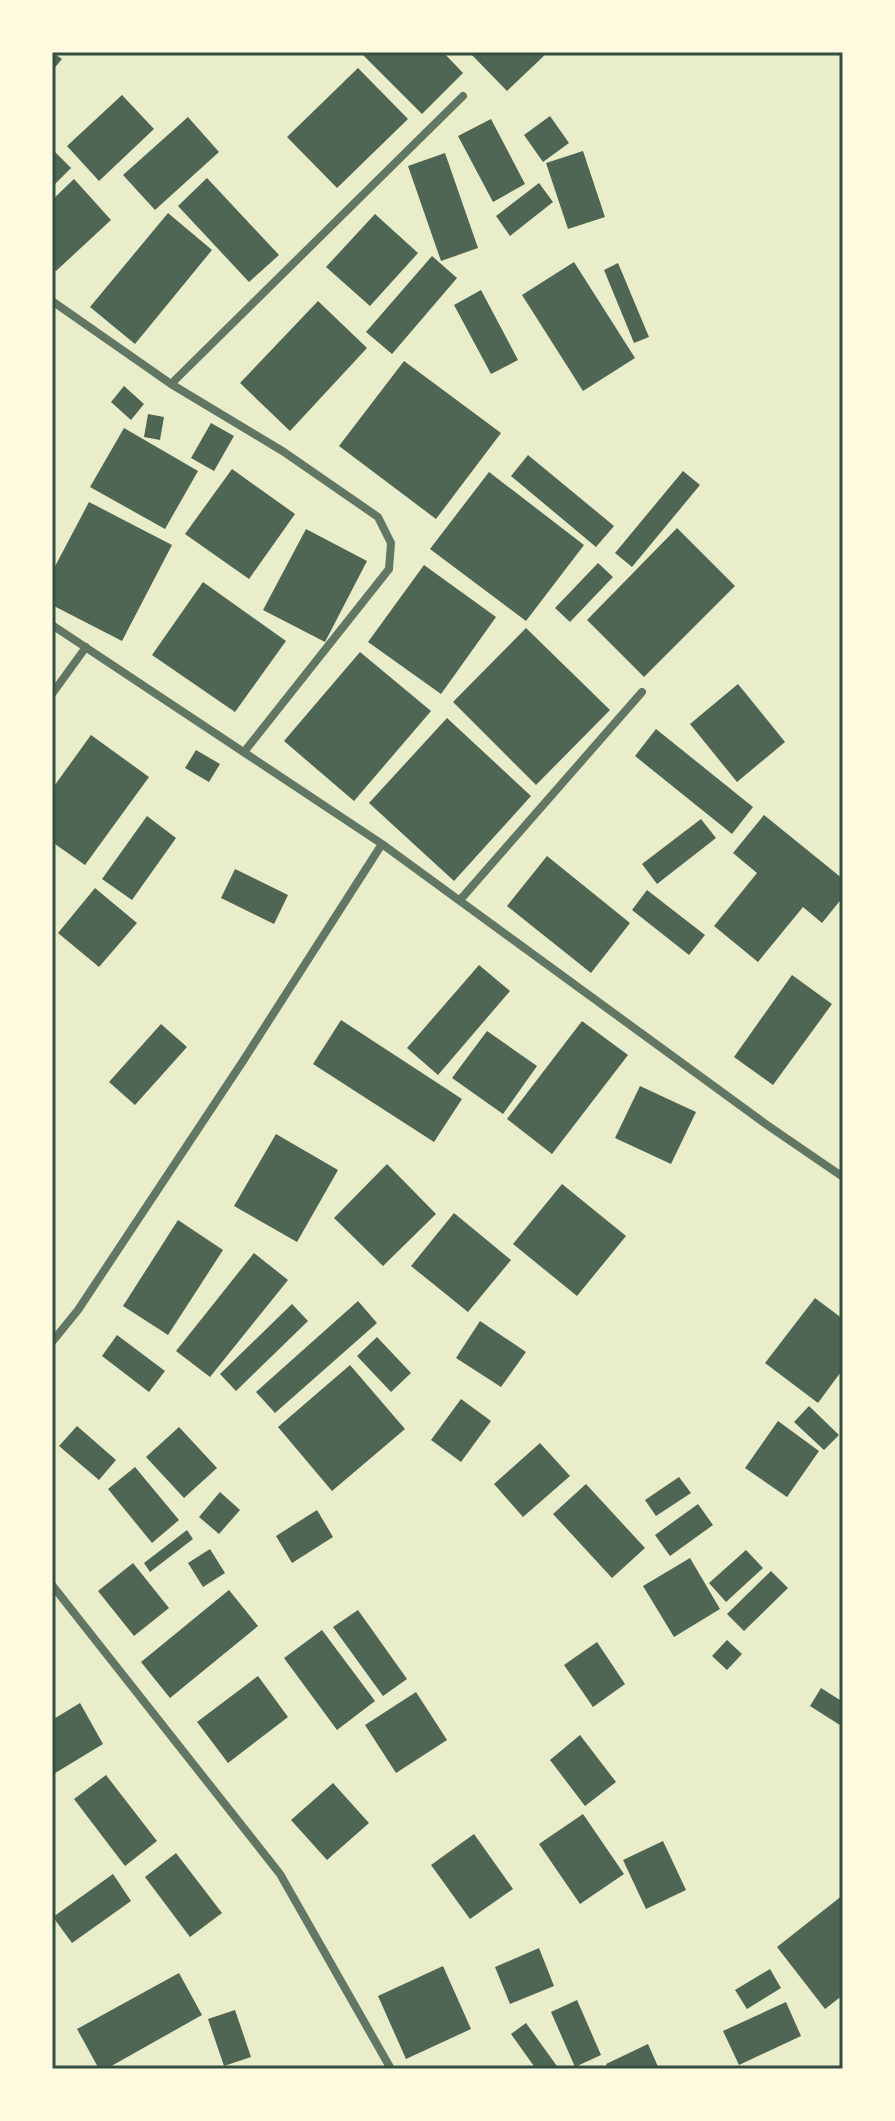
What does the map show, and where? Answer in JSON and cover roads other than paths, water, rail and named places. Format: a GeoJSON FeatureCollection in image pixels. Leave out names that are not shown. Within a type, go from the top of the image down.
{"type":"FeatureCollection","features":[{"type":"Feature","properties":{"kind":"street"},"geometry":{"type":"LineString","coordinates":[[171,384],[463,96]]}},
{"type":"Feature","properties":{"kind":"street"},"geometry":{"type":"LineString","coordinates":[[52,301],[171,384],[284,452],[378,517],[391,543],[389,569],[244,752]]}},
{"type":"Feature","properties":{"kind":"street"},"geometry":{"type":"LineString","coordinates":[[52,625],[382,844],[843,1177]]}},
{"type":"Feature","properties":{"kind":"street"},"geometry":{"type":"LineString","coordinates":[[52,694],[86,647]]}},
{"type":"Feature","properties":{"kind":"street"},"geometry":{"type":"LineString","coordinates":[[460,900],[642,692]]}},
{"type":"Feature","properties":{"kind":"street"},"geometry":{"type":"LineString","coordinates":[[52,1342],[105,1271],[382,844]]}},
{"type":"Feature","properties":{"kind":"street"},"geometry":{"type":"LineString","coordinates":[[52,1585],[280,1874],[391,2069]]}}]}
